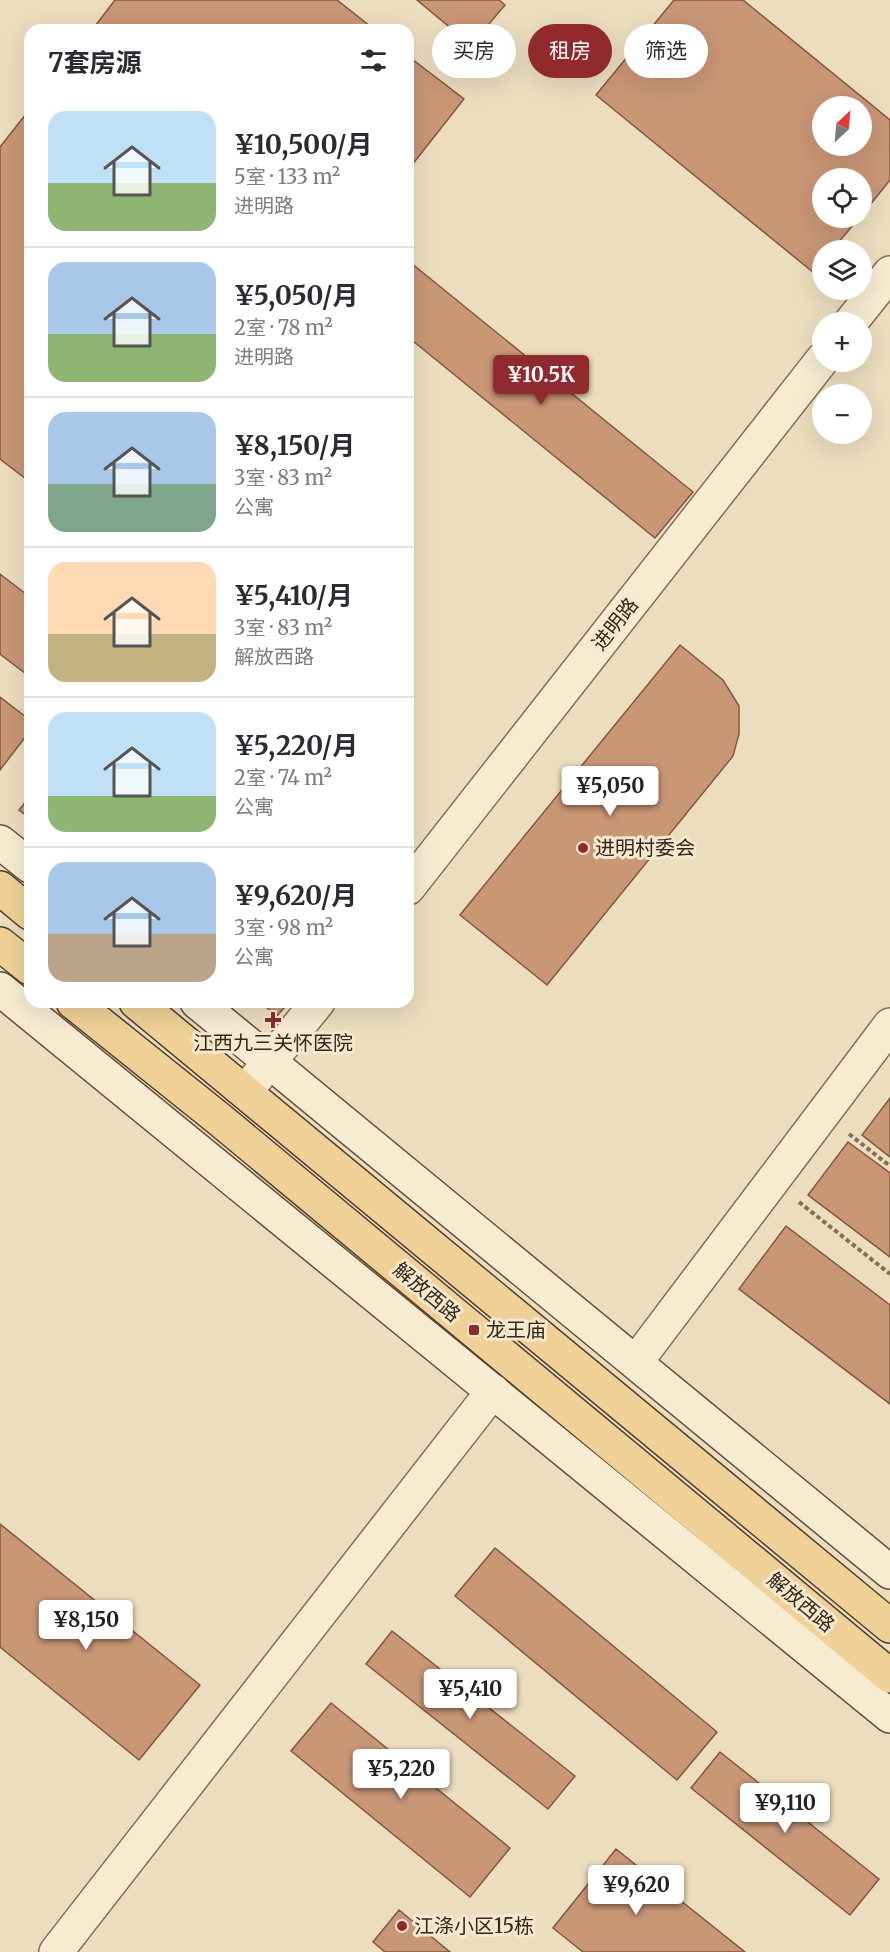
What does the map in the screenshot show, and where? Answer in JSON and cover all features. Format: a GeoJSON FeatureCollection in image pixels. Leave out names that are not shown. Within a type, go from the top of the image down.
{"type":"FeatureCollection","features":[{"type":"Feature","properties":{"kind":"main road"},"geometry":{"type":"LineString","coordinates":[[859,312],[890,273]]}},
{"type":"Feature","properties":{"kind":"main road","name":"进明路"},"geometry":{"type":"LineString","coordinates":[[414,880],[813,372]]}},
{"type":"Feature","properties":{"kind":"main road"},"geometry":{"type":"LineString","coordinates":[[0,842],[24,861]]}},
{"type":"Feature","properties":{"kind":"main road"},"geometry":{"type":"LineString","coordinates":[[0,888],[24,908]]}},
{"type":"Feature","properties":{"kind":"main road"},"geometry":{"type":"LineString","coordinates":[[0,944],[24,963]]}},
{"type":"Feature","properties":{"kind":"main road"},"geometry":{"type":"LineString","coordinates":[[0,989],[890,1716]]}},
{"type":"Feature","properties":{"kind":"main road","name":"解放西路"},"geometry":{"type":"LineString","coordinates":[[80,1008],[219,1119],[890,1676]]}},
{"type":"Feature","properties":{"kind":"main road","name":"解放西路"},"geometry":{"type":"LineString","coordinates":[[143,1008],[890,1626]]}},
{"type":"Feature","properties":{"kind":"main road"},"geometry":{"type":"LineString","coordinates":[[204,1008],[890,1572]]}},
{"type":"Feature","properties":{"kind":"main road"},"geometry":{"type":"LineString","coordinates":[[245,1092],[313,1008]]}},
{"type":"Feature","properties":{"kind":"main road"},"geometry":{"type":"LineString","coordinates":[[636,1362],[890,1025]]}},
{"type":"Feature","properties":{"kind":"main road"},"geometry":{"type":"LineString","coordinates":[[56,1952],[493,1391]]}},
{"type":"Feature","properties":{"kind":"path"},"geometry":{"type":"LineString","coordinates":[[823,1114],[890,1166]]}},
{"type":"Feature","properties":{"kind":"path"},"geometry":{"type":"LineString","coordinates":[[772,1181],[890,1274]]}},
{"type":"Feature","properties":{"kind":"building"},"geometry":{"type":"Polygon","coordinates":[[[115,0],[337,0],[367,24],[97,24],[115,0]]]}},
{"type":"Feature","properties":{"kind":"building"},"geometry":{"type":"Polygon","coordinates":[[[417,0],[499,0],[505,5],[489,24],[446,24],[417,0]]]}},
{"type":"Feature","properties":{"kind":"building"},"geometry":{"type":"Polygon","coordinates":[[[674,0],[743,0],[861,96],[812,96],[812,156],[872,156],[872,105],[890,120],[890,180],[872,202],[872,168],[812,168],[812,228],[851,228],[840,240],[812,240],[812,271],[596,95],[624,61],[624,78],[708,78],[708,24],[654,24],[674,0]]]}},
{"type":"Feature","properties":{"kind":"building"},"geometry":{"type":"Polygon","coordinates":[[[414,61],[432,74],[432,78],[437,78],[464,99],[414,162],[414,61]]]}},
{"type":"Feature","properties":{"kind":"building"},"geometry":{"type":"Polygon","coordinates":[[[24,117],[24,477],[0,459],[0,147],[24,117]]]}},
{"type":"Feature","properties":{"kind":"building"},"geometry":{"type":"Polygon","coordinates":[[[414,265],[693,492],[655,538],[414,342],[414,265]]]}},
{"type":"Feature","properties":{"kind":"building"},"geometry":{"type":"Polygon","coordinates":[[[0,574],[24,592],[24,672],[0,654],[0,574]]]}},
{"type":"Feature","properties":{"kind":"building"},"geometry":{"type":"Polygon","coordinates":[[[680,645],[723,680],[739,706],[739,734],[733,756],[547,985],[460,915],[680,645]]]}},
{"type":"Feature","properties":{"kind":"building"},"geometry":{"type":"Polygon","coordinates":[[[0,697],[24,715],[24,739],[0,770],[0,697]]]}},
{"type":"Feature","properties":{"kind":"building"},"geometry":{"type":"Polygon","coordinates":[[[24,804],[24,814],[19,810],[24,804]]]}},
{"type":"Feature","properties":{"kind":"building"},"geometry":{"type":"Polygon","coordinates":[[[267,1008],[284,1008],[277,1016],[267,1008]]]}},
{"type":"Feature","properties":{"kind":"building"},"geometry":{"type":"Polygon","coordinates":[[[890,1098],[890,1157],[862,1135],[890,1098]]]}},
{"type":"Feature","properties":{"kind":"building"},"geometry":{"type":"Polygon","coordinates":[[[848,1142],[890,1173],[890,1257],[808,1195],[848,1142]]]}},
{"type":"Feature","properties":{"kind":"building"},"geometry":{"type":"Polygon","coordinates":[[[786,1226],[890,1305],[890,1404],[739,1289],[786,1226]]]}},
{"type":"Feature","properties":{"kind":"building"},"geometry":{"type":"Polygon","coordinates":[[[0,1524],[200,1685],[139,1760],[0,1647],[0,1524]]]}},
{"type":"Feature","properties":{"kind":"building"},"geometry":{"type":"Polygon","coordinates":[[[495,1548],[717,1732],[677,1780],[455,1596],[495,1548]]]}},
{"type":"Feature","properties":{"kind":"building"},"geometry":{"type":"Polygon","coordinates":[[[392,1631],[575,1776],[548,1809],[366,1664],[392,1631]]]}},
{"type":"Feature","properties":{"kind":"building"},"geometry":{"type":"Polygon","coordinates":[[[331,1703],[510,1848],[470,1897],[291,1751],[331,1703]]]}},
{"type":"Feature","properties":{"kind":"building"},"geometry":{"type":"Polygon","coordinates":[[[720,1752],[879,1879],[850,1915],[691,1788],[720,1752]]]}},
{"type":"Feature","properties":{"kind":"building"},"geometry":{"type":"Polygon","coordinates":[[[616,1849],[745,1952],[583,1952],[553,1928],[616,1849]]]}},
{"type":"Feature","properties":{"kind":"building","name":"江涤小区15栋"},"geometry":{"type":"Polygon","coordinates":[[[399,1910],[450,1952],[385,1952],[373,1942],[399,1910]]]}},
{"type":"Feature","properties":{"kind":"place","name":"进明村委会"},"geometry":{"type":"Point","coordinates":[583,848]}},
{"type":"Feature","properties":{"kind":"place","name":"江西九三关怀医院"},"geometry":{"type":"Point","coordinates":[273,1020]}},
{"type":"Feature","properties":{"kind":"place","name":"龙王庙"},"geometry":{"type":"Point","coordinates":[474,1330]}},
{"type":"Feature","properties":{"kind":"place","name":"江涤小区15栋"},"geometry":{"type":"Point","coordinates":[402,1926]}}]}
